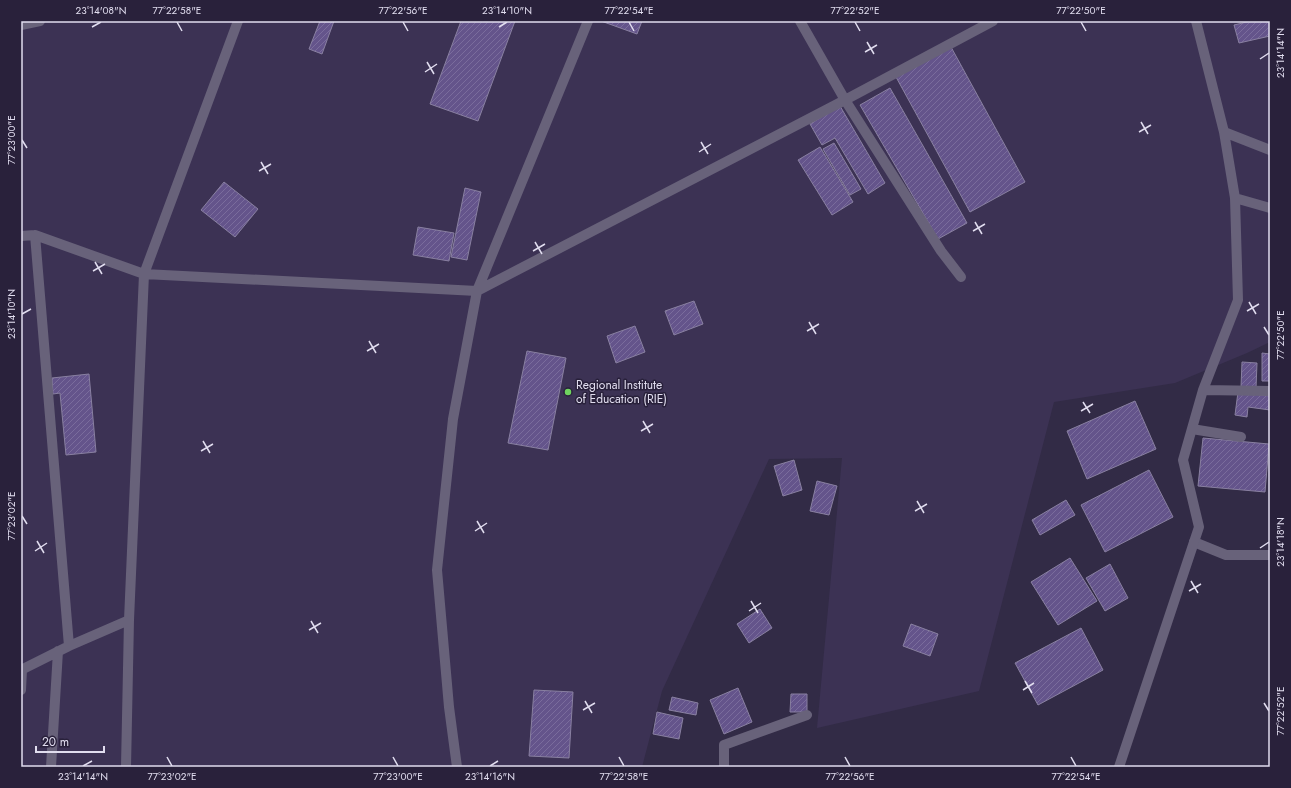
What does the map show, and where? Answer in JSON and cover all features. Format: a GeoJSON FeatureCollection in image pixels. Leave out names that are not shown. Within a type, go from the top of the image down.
{"type":"FeatureCollection","features":[{"type":"Feature","properties":{"kind":"street"},"geometry":{"type":"LineString","coordinates":[[22,23],[40,21]]}},
{"type":"Feature","properties":{"kind":"street"},"geometry":{"type":"LineString","coordinates":[[126,767],[129,620],[144,274],[238,21]]}},
{"type":"Feature","properties":{"kind":"street"},"geometry":{"type":"LineString","coordinates":[[457,767],[449,708],[437,570],[453,419],[477,291],[588,21]]}},
{"type":"Feature","properties":{"kind":"street"},"geometry":{"type":"LineString","coordinates":[[800,21],[845,100],[941,251],[961,277]]}},
{"type":"Feature","properties":{"kind":"street"},"geometry":{"type":"LineString","coordinates":[[21,236],[35,235],[144,274],[477,291],[845,100],[993,21]]}},
{"type":"Feature","properties":{"kind":"street"},"geometry":{"type":"LineString","coordinates":[[1119,767],[1199,527],[1183,460],[1203,390],[1238,300],[1235,198],[1224,132],[1196,21]]}},
{"type":"Feature","properties":{"kind":"street"},"geometry":{"type":"LineString","coordinates":[[1224,132],[1270,150]]}},
{"type":"Feature","properties":{"kind":"street"},"geometry":{"type":"LineString","coordinates":[[1235,198],[1270,208]]}},
{"type":"Feature","properties":{"kind":"street"},"geometry":{"type":"LineString","coordinates":[[35,235],[69,646]]}},
{"type":"Feature","properties":{"kind":"street"},"geometry":{"type":"LineString","coordinates":[[1203,390],[1270,392]]}},
{"type":"Feature","properties":{"kind":"street"},"geometry":{"type":"LineString","coordinates":[[1192,429],[1241,437]]}},
{"type":"Feature","properties":{"kind":"street"},"geometry":{"type":"LineString","coordinates":[[1194,542],[1226,555],[1270,555]]}},
{"type":"Feature","properties":{"kind":"street"},"geometry":{"type":"LineString","coordinates":[[21,690],[22,669],[58,651],[129,620]]}},
{"type":"Feature","properties":{"kind":"street"},"geometry":{"type":"LineString","coordinates":[[51,767],[58,651]]}},
{"type":"Feature","properties":{"kind":"street"},"geometry":{"type":"LineString","coordinates":[[724,767],[724,745],[808,715]]}},
{"type":"Feature","properties":{"kind":"shaded area","name":"Regional Institute of Education (RIE)"},"geometry":{"type":"Polygon","coordinates":[[[21,21],[1270,21],[1270,342],[1175,383],[1054,402],[979,691],[817,728],[842,458],[769,459],[662,691],[642,767],[21,767],[21,21]]]}},
{"type":"Feature","properties":{"kind":"building"},"geometry":{"type":"Polygon","coordinates":[[[320,21],[334,21],[322,54],[309,49],[320,21]]]}},
{"type":"Feature","properties":{"kind":"building"},"geometry":{"type":"Polygon","coordinates":[[[461,21],[515,21],[478,121],[430,104],[461,21]]]}},
{"type":"Feature","properties":{"kind":"building"},"geometry":{"type":"Polygon","coordinates":[[[601,21],[642,21],[637,34],[601,21]]]}},
{"type":"Feature","properties":{"kind":"building"},"geometry":{"type":"Polygon","coordinates":[[[1251,21],[1269,21],[1270,36],[1239,43],[1234,25],[1251,21]]]}},
{"type":"Feature","properties":{"kind":"building"},"geometry":{"type":"Polygon","coordinates":[[[951,47],[1025,182],[970,212],[896,77],[951,47]]]}},
{"type":"Feature","properties":{"kind":"building"},"geometry":{"type":"Polygon","coordinates":[[[890,88],[967,223],[938,239],[860,105],[890,88]]]}},
{"type":"Feature","properties":{"kind":"building"},"geometry":{"type":"Polygon","coordinates":[[[840,106],[885,183],[868,194],[835,138],[822,145],[810,124],[840,106]]]}},
{"type":"Feature","properties":{"kind":"building"},"geometry":{"type":"Polygon","coordinates":[[[834,143],[861,189],[850,195],[823,149],[834,143]]]}},
{"type":"Feature","properties":{"kind":"building"},"geometry":{"type":"Polygon","coordinates":[[[820,147],[853,202],[832,215],[798,160],[820,147]]]}},
{"type":"Feature","properties":{"kind":"building"},"geometry":{"type":"Polygon","coordinates":[[[224,182],[258,209],[235,237],[201,210],[224,182]]]}},
{"type":"Feature","properties":{"kind":"building"},"geometry":{"type":"Polygon","coordinates":[[[465,188],[481,192],[467,260],[451,257],[465,188]]]}},
{"type":"Feature","properties":{"kind":"building"},"geometry":{"type":"Polygon","coordinates":[[[418,227],[454,233],[449,261],[413,255],[418,227]]]}},
{"type":"Feature","properties":{"kind":"building"},"geometry":{"type":"Polygon","coordinates":[[[694,301],[703,324],[674,335],[665,311],[694,301]]]}},
{"type":"Feature","properties":{"kind":"building"},"geometry":{"type":"Polygon","coordinates":[[[635,326],[645,352],[616,363],[607,336],[635,326]]]}},
{"type":"Feature","properties":{"kind":"building"},"geometry":{"type":"Polygon","coordinates":[[[527,351],[566,358],[548,450],[508,443],[527,351]]]}},
{"type":"Feature","properties":{"kind":"building"},"geometry":{"type":"Polygon","coordinates":[[[1262,353],[1270,354],[1270,381],[1262,381],[1262,353]]]}},
{"type":"Feature","properties":{"kind":"building"},"geometry":{"type":"Polygon","coordinates":[[[1242,362],[1257,363],[1256,388],[1241,387],[1242,362]]]}},
{"type":"Feature","properties":{"kind":"building"},"geometry":{"type":"Polygon","coordinates":[[[89,374],[96,452],[66,455],[60,393],[53,394],[52,378],[89,374]]]}},
{"type":"Feature","properties":{"kind":"building"},"geometry":{"type":"Polygon","coordinates":[[[1238,392],[1270,396],[1270,410],[1248,407],[1247,417],[1235,415],[1238,392]]]}},
{"type":"Feature","properties":{"kind":"building"},"geometry":{"type":"Polygon","coordinates":[[[1135,401],[1156,449],[1087,479],[1067,431],[1135,401]]]}},
{"type":"Feature","properties":{"kind":"building"},"geometry":{"type":"Polygon","coordinates":[[[1203,438],[1269,444],[1265,492],[1198,486],[1203,438]]]}},
{"type":"Feature","properties":{"kind":"building"},"geometry":{"type":"Polygon","coordinates":[[[794,460],[802,490],[783,496],[774,466],[794,460]]]}},
{"type":"Feature","properties":{"kind":"building"},"geometry":{"type":"Polygon","coordinates":[[[1149,470],[1173,517],[1105,552],[1081,505],[1149,470]]]}},
{"type":"Feature","properties":{"kind":"building"},"geometry":{"type":"Polygon","coordinates":[[[817,481],[837,486],[829,515],[810,511],[817,481]]]}},
{"type":"Feature","properties":{"kind":"building"},"geometry":{"type":"Polygon","coordinates":[[[1066,500],[1075,515],[1040,535],[1032,520],[1066,500]]]}},
{"type":"Feature","properties":{"kind":"building"},"geometry":{"type":"Polygon","coordinates":[[[1070,558],[1097,601],[1058,625],[1031,582],[1070,558]]]}},
{"type":"Feature","properties":{"kind":"building"},"geometry":{"type":"Polygon","coordinates":[[[1110,564],[1128,598],[1105,611],[1086,578],[1110,564]]]}},
{"type":"Feature","properties":{"kind":"building"},"geometry":{"type":"Polygon","coordinates":[[[760,609],[772,628],[749,643],[737,624],[760,609]]]}},
{"type":"Feature","properties":{"kind":"building"},"geometry":{"type":"Polygon","coordinates":[[[911,624],[938,634],[930,656],[903,646],[911,624]]]}},
{"type":"Feature","properties":{"kind":"building"},"geometry":{"type":"Polygon","coordinates":[[[1081,628],[1103,670],[1038,705],[1015,663],[1081,628]]]}},
{"type":"Feature","properties":{"kind":"building"},"geometry":{"type":"Polygon","coordinates":[[[738,688],[752,722],[724,734],[710,700],[738,688]]]}},
{"type":"Feature","properties":{"kind":"building"},"geometry":{"type":"Polygon","coordinates":[[[534,690],[573,692],[569,758],[529,756],[534,690]]]}},
{"type":"Feature","properties":{"kind":"building"},"geometry":{"type":"Polygon","coordinates":[[[791,694],[807,694],[807,712],[790,712],[791,694]]]}},
{"type":"Feature","properties":{"kind":"building"},"geometry":{"type":"Polygon","coordinates":[[[672,697],[698,703],[696,715],[669,710],[672,697]]]}},
{"type":"Feature","properties":{"kind":"building"},"geometry":{"type":"Polygon","coordinates":[[[657,712],[683,718],[679,739],[653,734],[657,712]]]}},
{"type":"Feature","properties":{"kind":"place","name":"Regional Institute of Education (RIE)"},"geometry":{"type":"Point","coordinates":[568,392]}}]}
